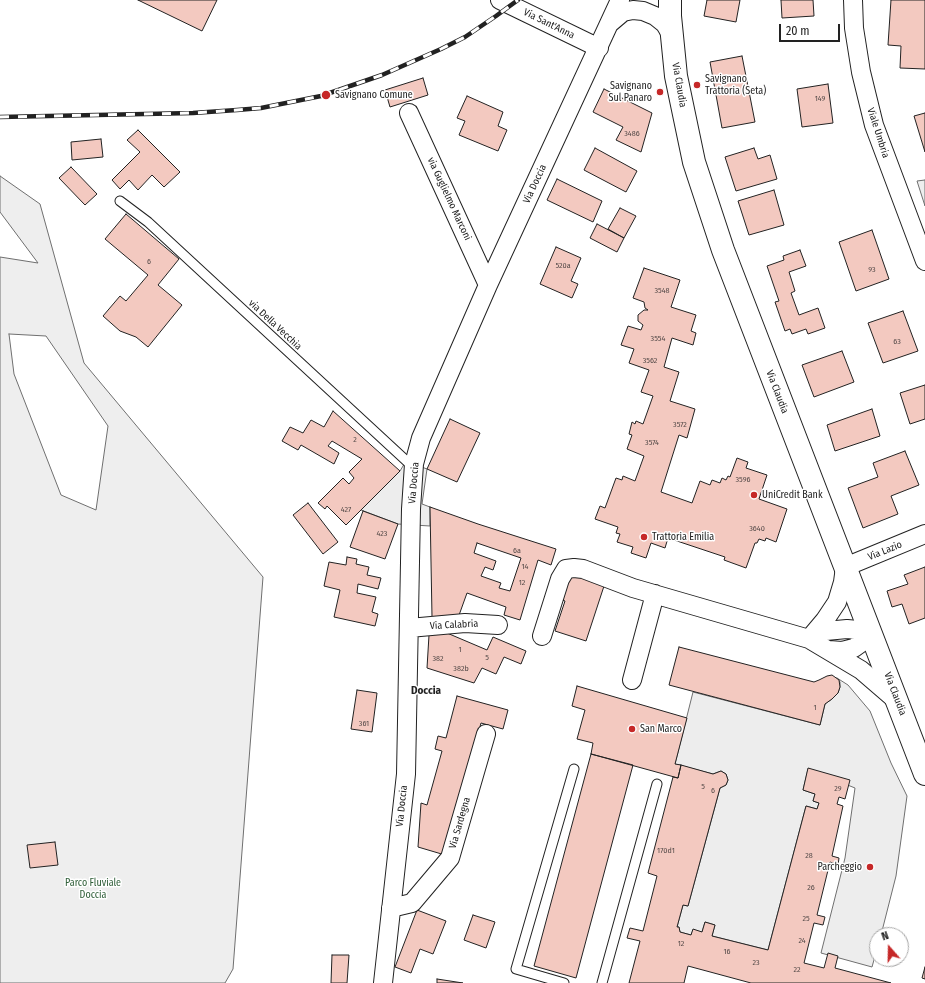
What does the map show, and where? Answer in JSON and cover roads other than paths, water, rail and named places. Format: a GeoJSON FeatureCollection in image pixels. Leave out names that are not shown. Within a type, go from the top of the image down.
{"type":"FeatureCollection","features":[{"type":"Feature","properties":{"kind":"main road","name":"Via Claudia"},"geometry":{"type":"LineString","coordinates":[[670,0],[671,34],[676,76],[694,162],[723,250],[925,774]]}},
{"type":"Feature","properties":{"kind":"street","name":"Via Sant'Anna"},"geometry":{"type":"LineString","coordinates":[[500,0],[599,48]]}},
{"type":"Feature","properties":{"kind":"street","name":"Via Doccia"},"geometry":{"type":"LineString","coordinates":[[383,983],[406,774],[413,467],[421,438],[488,285],[620,0]]}},
{"type":"Feature","properties":{"kind":"street","name":"Viale Umbria"},"geometry":{"type":"LineString","coordinates":[[853,0],[854,28],[861,72],[874,125],[925,261]]}},
{"type":"Feature","properties":{"kind":"street"},"geometry":{"type":"LineString","coordinates":[[610,23],[623,12],[633,10],[643,11],[655,16],[665,24],[671,34]]}},
{"type":"Feature","properties":{"kind":"street","name":"via Guglielmo Marconi"},"geometry":{"type":"LineString","coordinates":[[409,113],[488,285]]}},
{"type":"Feature","properties":{"kind":"street","name":"Via Lazio"},"geometry":{"type":"LineString","coordinates":[[845,567],[925,534]]}},
{"type":"Feature","properties":{"kind":"street"},"geometry":{"type":"LineString","coordinates":[[812,635],[825,620],[837,602],[843,582],[845,567]]}},
{"type":"Feature","properties":{"kind":"street"},"geometry":{"type":"LineString","coordinates":[[542,636],[560,579],[566,569],[574,568],[583,569],[655,594],[812,635],[847,629],[858,630],[872,635]]}},
{"type":"Feature","properties":{"kind":"street"},"geometry":{"type":"LineString","coordinates":[[632,680],[655,594]]}},
{"type":"Feature","properties":{"kind":"street","name":"Via Calabria"},"geometry":{"type":"LineString","coordinates":[[409,628],[465,623],[498,625]]}},
{"type":"Feature","properties":{"kind":"street"},"geometry":{"type":"LineString","coordinates":[[812,635],[829,650],[861,670],[898,701]]}},
{"type":"Feature","properties":{"kind":"street"},"geometry":{"type":"LineString","coordinates":[[829,650],[842,651],[854,648],[872,635]]}},
{"type":"Feature","properties":{"kind":"street","name":"Via Sardegna"},"geometry":{"type":"LineString","coordinates":[[391,908],[412,903],[450,858],[486,734]]}},
{"type":"Feature","properties":{"kind":"lane","name":"via Della Vecchia"},"geometry":{"type":"LineString","coordinates":[[120,201],[148,222],[413,467]]}},
{"type":"Feature","properties":{"kind":"lane"},"geometry":{"type":"LineString","coordinates":[[564,983],[516,969],[574,769]]}},
{"type":"Feature","properties":{"kind":"lane"},"geometry":{"type":"LineString","coordinates":[[602,983],[657,784]]}},
{"type":"Feature","properties":{"kind":"railway"},"geometry":{"type":"LineString","coordinates":[[0,117],[193,113],[261,108],[321,96],[382,75],[441,49],[465,37],[518,0]]}},
{"type":"Feature","properties":{"kind":"place","name":"Savignano Trattoria (Seta)"},"geometry":{"type":"Point","coordinates":[697,85]}},
{"type":"Feature","properties":{"kind":"place","name":"Savignano Sul Panaro"},"geometry":{"type":"Point","coordinates":[660,92]}},
{"type":"Feature","properties":{"kind":"place","name":"Savignano Comune"},"geometry":{"type":"Point","coordinates":[326,95]}},
{"type":"Feature","properties":{"kind":"place","name":"UniCredit Bank"},"geometry":{"type":"Point","coordinates":[754,495]}},
{"type":"Feature","properties":{"kind":"place","name":"Trattoria Emilia"},"geometry":{"type":"Point","coordinates":[644,537]}},
{"type":"Feature","properties":{"kind":"place","name":"San Marco"},"geometry":{"type":"Point","coordinates":[632,729]}},
{"type":"Feature","properties":{"kind":"place","name":"Parcheggio"},"geometry":{"type":"Point","coordinates":[870,867]}},
{"type":"Feature","properties":{"kind":"district","name":"Doccia"},"geometry":{"type":"Point","coordinates":[426,691]}},
{"type":"Feature","properties":{"kind":"park label","name":"Parco Fluviale Doccia"},"geometry":{"type":"Point","coordinates":[93,888]}}]}
